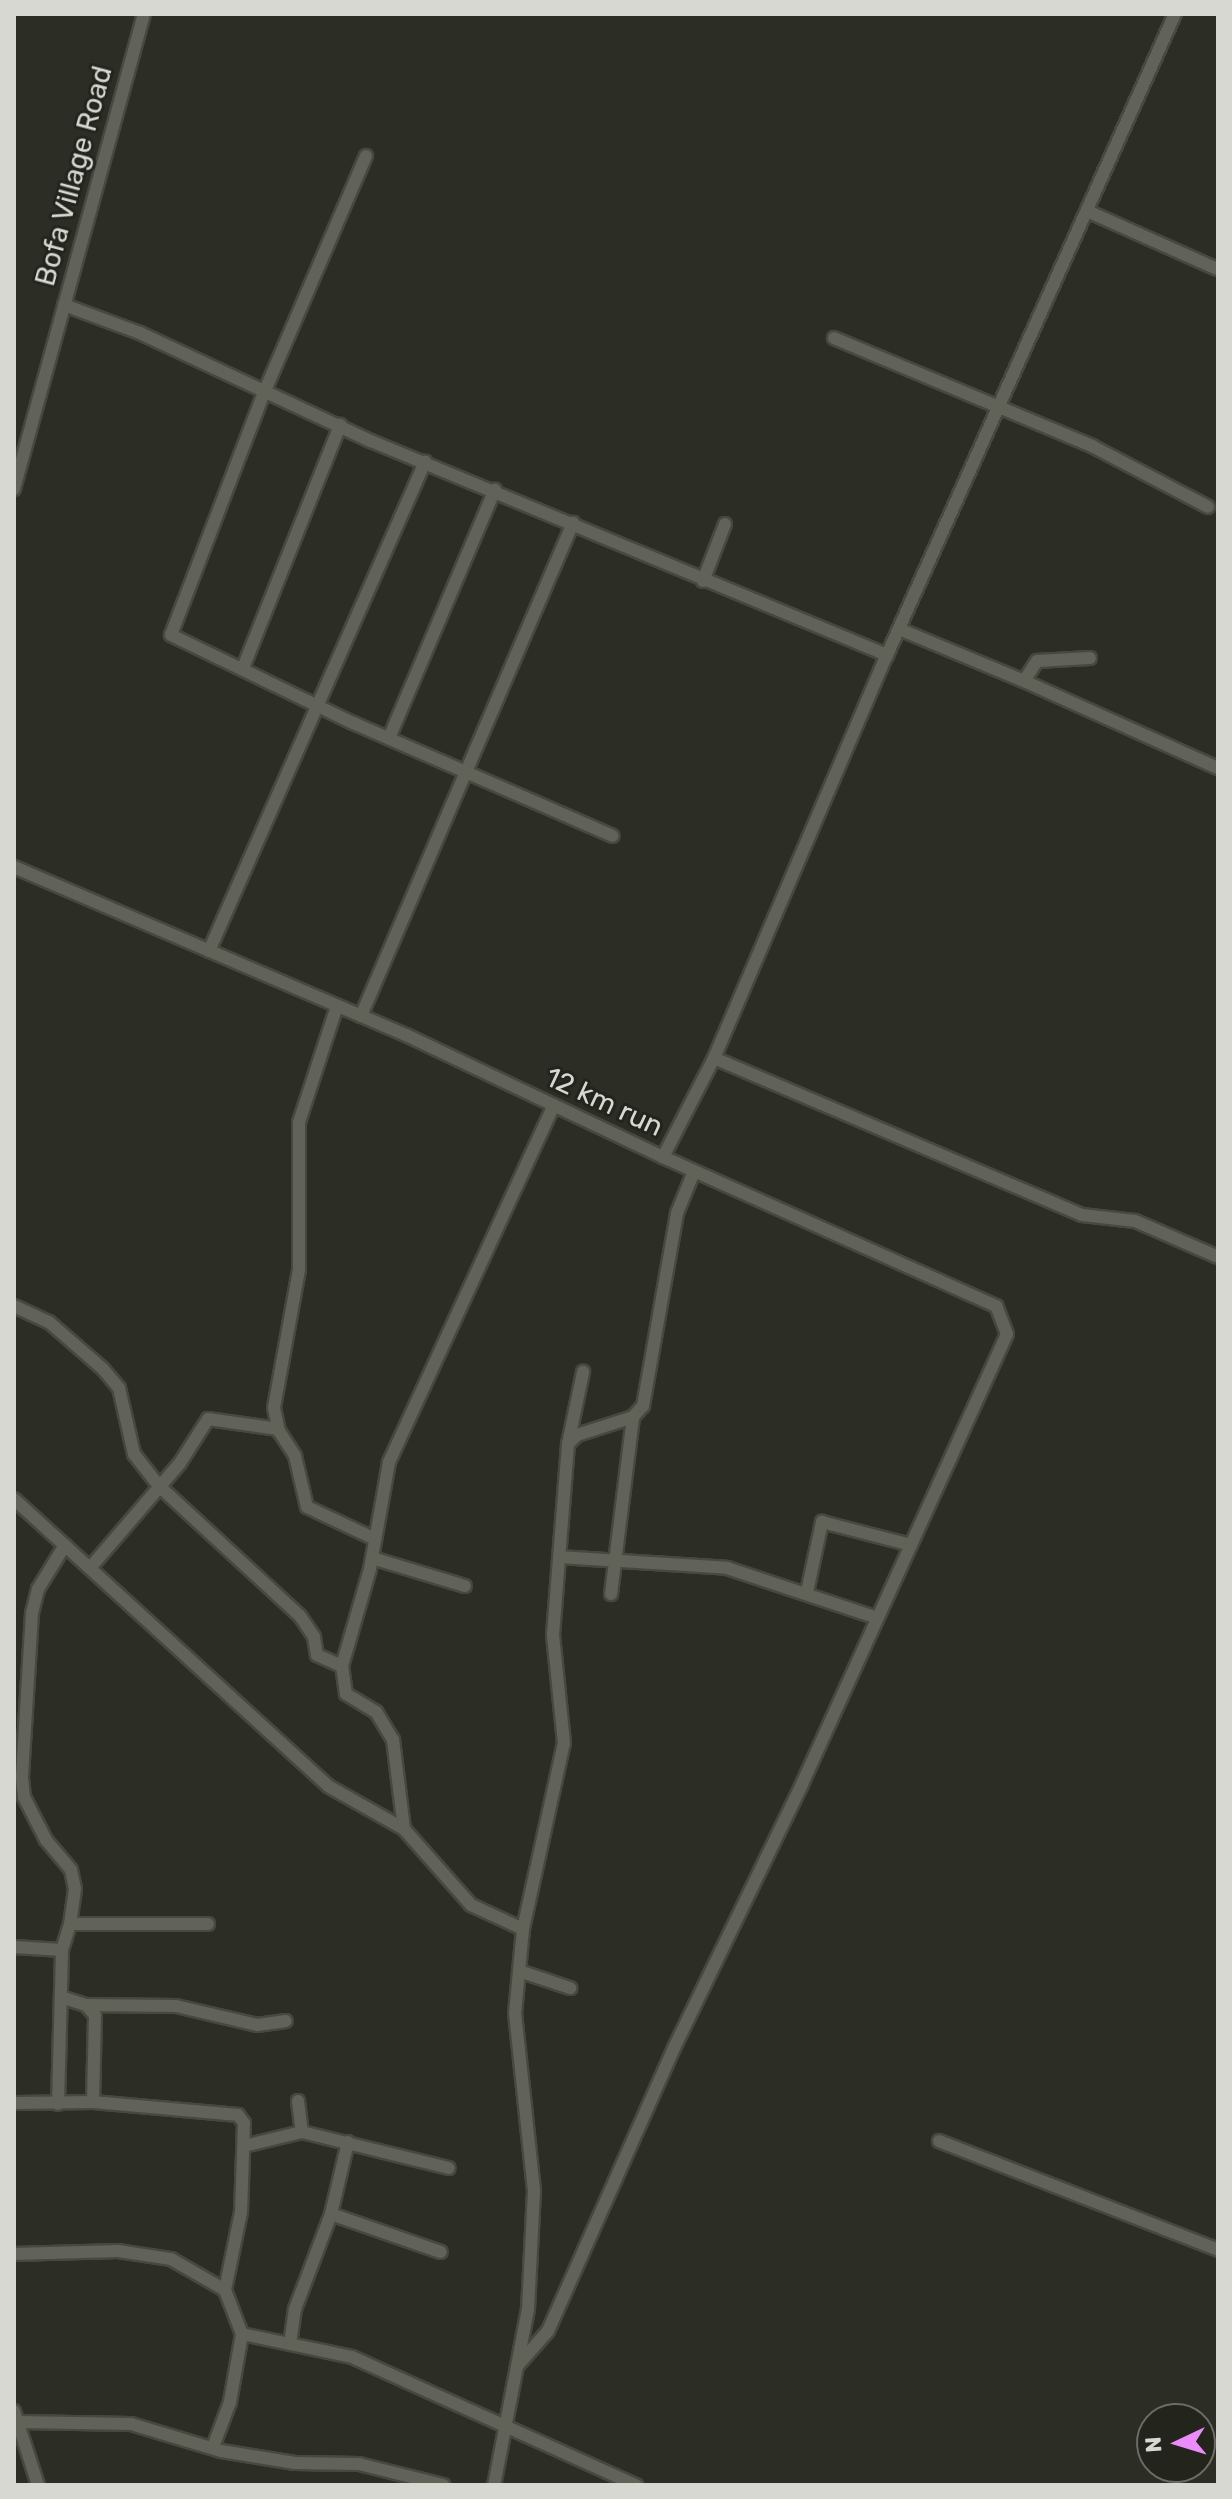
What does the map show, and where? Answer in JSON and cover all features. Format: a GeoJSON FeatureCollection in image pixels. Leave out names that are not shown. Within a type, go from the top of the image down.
{"type":"FeatureCollection","features":[{"type":"Feature","properties":{"kind":"street","name":"Bofa Village Road"},"geometry":{"type":"LineString","coordinates":[[14,489],[144,14]]}},
{"type":"Feature","properties":{"kind":"street","name":"12 km run"},"geometry":{"type":"LineString","coordinates":[[14,867],[361,1016],[663,1157],[714,1058],[887,655],[1175,14]]}},
{"type":"Feature","properties":{"kind":"street"},"geometry":{"type":"LineString","coordinates":[[366,156],[265,390],[171,635],[389,738],[613,836]]}},
{"type":"Feature","properties":{"kind":"street"},"geometry":{"type":"LineString","coordinates":[[1087,211],[1217,269]]}},
{"type":"Feature","properties":{"kind":"street"},"geometry":{"type":"LineString","coordinates":[[64,305],[703,581],[887,655]]}},
{"type":"Feature","properties":{"kind":"street"},"geometry":{"type":"LineString","coordinates":[[834,338],[1092,446],[1208,507]]}},
{"type":"Feature","properties":{"kind":"street"},"geometry":{"type":"LineString","coordinates":[[243,668],[340,425]]}},
{"type":"Feature","properties":{"kind":"street"},"geometry":{"type":"LineString","coordinates":[[209,951],[425,462]]}},
{"type":"Feature","properties":{"kind":"street"},"geometry":{"type":"LineString","coordinates":[[389,738],[495,490]]}},
{"type":"Feature","properties":{"kind":"street"},"geometry":{"type":"LineString","coordinates":[[361,1016],[573,523]]}},
{"type":"Feature","properties":{"kind":"street"},"geometry":{"type":"LineString","coordinates":[[703,581],[725,524]]}},
{"type":"Feature","properties":{"kind":"street"},"geometry":{"type":"LineString","coordinates":[[899,629],[1218,768]]}},
{"type":"Feature","properties":{"kind":"street"},"geometry":{"type":"LineString","coordinates":[[1024,681],[1037,661],[1090,658]]}},
{"type":"Feature","properties":{"kind":"street"},"geometry":{"type":"LineString","coordinates":[[337,1006],[299,1122],[299,1270],[274,1408],[278,1429],[295,1456],[307,1507],[375,1539]]}},
{"type":"Feature","properties":{"kind":"street"},"geometry":{"type":"LineString","coordinates":[[714,1058],[1082,1215],[1135,1221],[1218,1257]]}},
{"type":"Feature","properties":{"kind":"street"},"geometry":{"type":"LineString","coordinates":[[404,1829],[390,1733],[376,1712],[346,1694],[342,1666],[372,1558],[389,1462],[554,1105]]}},
{"type":"Feature","properties":{"kind":"street"},"geometry":{"type":"LineString","coordinates":[[518,2365],[548,2331],[674,2048],[1007,1334],[1003,1317],[996,1306],[921,1270],[693,1174],[663,1157]]}},
{"type":"Feature","properties":{"kind":"street"},"geometry":{"type":"LineString","coordinates":[[568,1444],[577,1435],[633,1417],[643,1406],[677,1213],[693,1174]]}},
{"type":"Feature","properties":{"kind":"street"},"geometry":{"type":"LineString","coordinates":[[14,1306],[49,1322],[119,1388],[134,1454],[158,1485],[300,1616],[314,1637],[317,1655],[342,1666]]}},
{"type":"Feature","properties":{"kind":"street"},"geometry":{"type":"LineString","coordinates":[[494,2485],[508,2426],[528,2309],[534,2191],[515,2055],[515,2013],[522,1972],[523,1929],[564,1743],[553,1635],[568,1444],[583,1372]]}},
{"type":"Feature","properties":{"kind":"street"},"geometry":{"type":"LineString","coordinates":[[611,1594],[633,1417]]}},
{"type":"Feature","properties":{"kind":"street"},"geometry":{"type":"LineString","coordinates":[[90,1568],[180,1463],[208,1419],[278,1429]]}},
{"type":"Feature","properties":{"kind":"street"},"geometry":{"type":"LineString","coordinates":[[14,1499],[328,1786],[404,1829],[471,1905],[523,1929]]}},
{"type":"Feature","properties":{"kind":"street"},"geometry":{"type":"LineString","coordinates":[[807,1592],[822,1522],[911,1545]]}},
{"type":"Feature","properties":{"kind":"street"},"geometry":{"type":"LineString","coordinates":[[58,2104],[62,1950],[70,1924],[75,1889],[71,1870],[46,1840],[24,1797],[19,1746],[32,1613],[38,1589],[65,1545]]}},
{"type":"Feature","properties":{"kind":"street"},"geometry":{"type":"LineString","coordinates":[[559,1557],[727,1568],[807,1592],[877,1618]]}},
{"type":"Feature","properties":{"kind":"street"},"geometry":{"type":"LineString","coordinates":[[372,1558],[465,1586]]}},
{"type":"Feature","properties":{"kind":"street"},"geometry":{"type":"LineString","coordinates":[[70,1924],[208,1924]]}},
{"type":"Feature","properties":{"kind":"street"},"geometry":{"type":"LineString","coordinates":[[14,1947],[62,1950]]}},
{"type":"Feature","properties":{"kind":"street"},"geometry":{"type":"LineString","coordinates":[[522,1972],[570,1988]]}},
{"type":"Feature","properties":{"kind":"street"},"geometry":{"type":"LineString","coordinates":[[61,1997],[86,2005],[176,2006],[257,2025],[286,2021]]}},
{"type":"Feature","properties":{"kind":"street"},"geometry":{"type":"LineString","coordinates":[[86,2005],[95,2015],[93,2102]]}},
{"type":"Feature","properties":{"kind":"street"},"geometry":{"type":"LineString","coordinates":[[298,2101],[302,2132]]}},
{"type":"Feature","properties":{"kind":"street"},"geometry":{"type":"LineString","coordinates":[[14,2103],[93,2102],[238,2115],[244,2123],[244,2146],[237,2250],[225,2290]]}},
{"type":"Feature","properties":{"kind":"street"},"geometry":{"type":"LineString","coordinates":[[244,2146],[302,2132],[449,2168]]}},
{"type":"Feature","properties":{"kind":"street"},"geometry":{"type":"LineString","coordinates":[[939,2141],[1218,2250]]}},
{"type":"Feature","properties":{"kind":"street"},"geometry":{"type":"LineString","coordinates":[[290,2344],[295,2309],[331,2214],[348,2142]]}},
{"type":"Feature","properties":{"kind":"street"},"geometry":{"type":"LineString","coordinates":[[331,2214],[441,2252]]}},
{"type":"Feature","properties":{"kind":"street"},"geometry":{"type":"LineString","coordinates":[[14,2254],[148,2254],[201,2273],[225,2290],[242,2334],[230,2402],[213,2447]]}},
{"type":"Feature","properties":{"kind":"street"},"geometry":{"type":"LineString","coordinates":[[242,2334],[352,2357],[636,2485]]}},
{"type":"Feature","properties":{"kind":"street"},"geometry":{"type":"LineString","coordinates":[[38,2485],[16,2416],[131,2424],[213,2447],[295,2463],[359,2464],[443,2485]]}}]}
